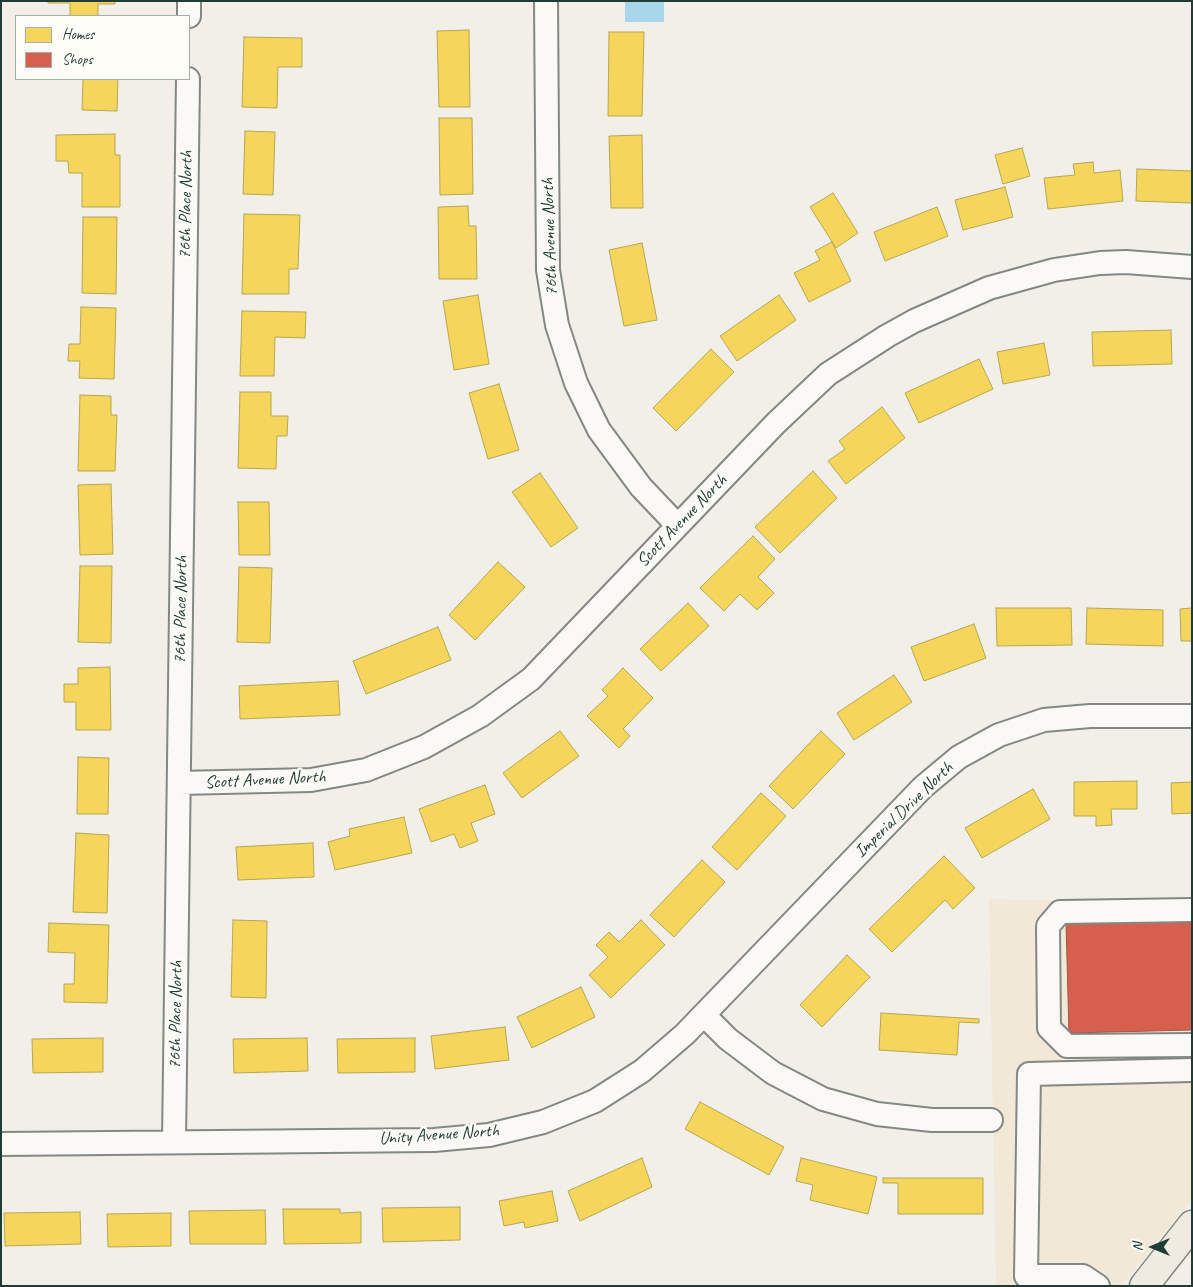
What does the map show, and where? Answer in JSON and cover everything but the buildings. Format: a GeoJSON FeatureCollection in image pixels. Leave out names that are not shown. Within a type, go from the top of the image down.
{"type":"FeatureCollection","features":[{"type":"Feature","properties":{"kind":"main road"},"geometry":{"type":"LineString","coordinates":[[1144,1286],[1192,1225]]}},
{"type":"Feature","properties":{"kind":"street"},"geometry":{"type":"LineString","coordinates":[[189,1],[189,15]]}},
{"type":"Feature","properties":{"kind":"street","name":"76th Avenue North"},"geometry":{"type":"LineString","coordinates":[[546,1],[548,270],[557,325],[576,383],[599,430],[641,487],[677,525]]}},
{"type":"Feature","properties":{"kind":"street","name":"76th Place North"},"geometry":{"type":"LineString","coordinates":[[174,1142],[188,80]]}},
{"type":"Feature","properties":{"kind":"street","name":"Scott Avenue North"},"geometry":{"type":"LineString","coordinates":[[179,783],[311,780],[366,770],[424,746],[480,716],[531,679],[776,424],[828,374],[887,336],[914,321],[989,288],[1054,270],[1100,263],[1126,262],[1192,267]]}},
{"type":"Feature","properties":{"kind":"street","name":"Imperial Drive North"},"geometry":{"type":"LineString","coordinates":[[704,1015],[923,787],[959,757],[999,735],[1044,720],[1090,716],[1192,716]]}},
{"type":"Feature","properties":{"kind":"street"},"geometry":{"type":"LineString","coordinates":[[1192,910],[1060,912],[1048,926],[1048,954],[1049,1028],[1067,1046],[1192,1045]]}},
{"type":"Feature","properties":{"kind":"street"},"geometry":{"type":"LineString","coordinates":[[704,1015],[728,1039],[772,1073],[823,1099],[877,1114],[932,1120],[991,1120]]}},
{"type":"Feature","properties":{"kind":"street","name":"Unity Avenue North"},"geometry":{"type":"LineString","coordinates":[[1,1144],[434,1140],[489,1135],[543,1122],[595,1101],[642,1071],[704,1015]]}},
{"type":"Feature","properties":{"kind":"street"},"geometry":{"type":"LineString","coordinates":[[1098,1286],[1082,1276],[1026,1276],[1029,1074],[1192,1070]]}},
{"type":"Feature","properties":{"kind":"shaded area"},"geometry":{"type":"Polygon","coordinates":[[[989,899],[1192,904],[1192,1199],[1121,1286],[996,1286],[989,899]]]}},
{"type":"Feature","properties":{"kind":"water"},"geometry":{"type":"Polygon","coordinates":[[[625,1],[664,1],[664,22],[625,22],[625,1]]]}}]}
